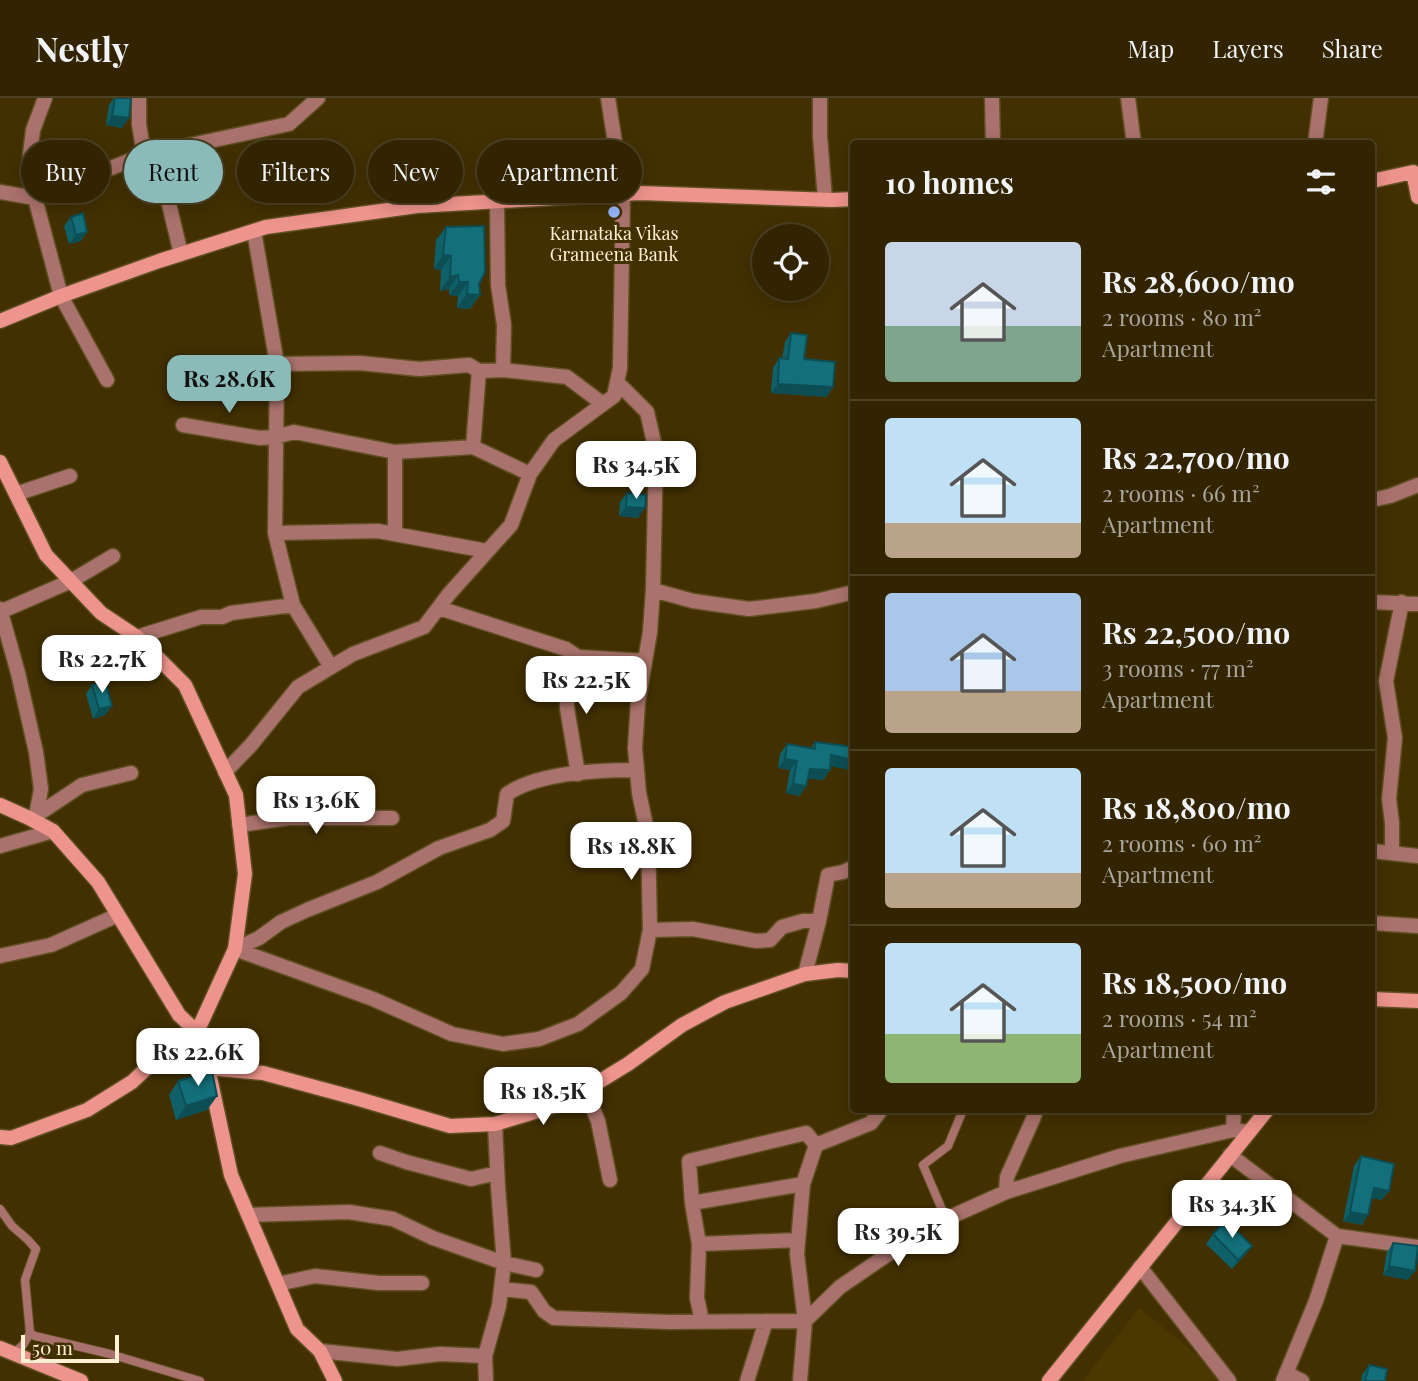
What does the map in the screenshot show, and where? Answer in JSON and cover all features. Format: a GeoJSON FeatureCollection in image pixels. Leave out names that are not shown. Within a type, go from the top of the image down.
{"type":"FeatureCollection","features":[{"type":"Feature","properties":{"kind":"street"},"geometry":{"type":"LineString","coordinates":[[32,140],[45,98]]}},
{"type":"Feature","properties":{"kind":"street"},"geometry":{"type":"LineString","coordinates":[[139,98],[142,140]]}},
{"type":"Feature","properties":{"kind":"street"},"geometry":{"type":"LineString","coordinates":[[214,140],[289,124],[318,98]]}},
{"type":"Feature","properties":{"kind":"street"},"geometry":{"type":"LineString","coordinates":[[608,98],[615,140]]}},
{"type":"Feature","properties":{"kind":"street"},"geometry":{"type":"LineString","coordinates":[[820,98],[825,200]]}},
{"type":"Feature","properties":{"kind":"street"},"geometry":{"type":"LineString","coordinates":[[992,98],[993,140]]}},
{"type":"Feature","properties":{"kind":"street"},"geometry":{"type":"LineString","coordinates":[[1128,98],[1133,140]]}},
{"type":"Feature","properties":{"kind":"street"},"geometry":{"type":"LineString","coordinates":[[1316,140],[1321,98]]}},
{"type":"Feature","properties":{"kind":"street"},"geometry":{"type":"LineString","coordinates":[[1375,180],[1415,172],[1418,197]]}},
{"type":"Feature","properties":{"kind":"street"},"geometry":{"type":"LineString","coordinates":[[0,192],[21,196]]}},
{"type":"Feature","properties":{"kind":"street"},"geometry":{"type":"LineString","coordinates":[[642,193],[850,199]]}},
{"type":"Feature","properties":{"kind":"street"},"geometry":{"type":"LineString","coordinates":[[0,321],[61,296],[266,227],[418,206],[477,202]]}},
{"type":"Feature","properties":{"kind":"street"},"geometry":{"type":"LineString","coordinates":[[36,203],[61,296],[107,380]]}},
{"type":"Feature","properties":{"kind":"street"},"geometry":{"type":"LineString","coordinates":[[169,203],[181,254]]}},
{"type":"Feature","properties":{"kind":"street"},"geometry":{"type":"LineString","coordinates":[[497,203],[498,285],[504,326],[503,370]]}},
{"type":"Feature","properties":{"kind":"street"},"geometry":{"type":"LineString","coordinates":[[226,772],[298,687],[353,654],[424,627],[449,594],[511,525],[530,474],[554,440],[614,396],[620,368],[623,203]]}},
{"type":"Feature","properties":{"kind":"street"},"geometry":{"type":"LineString","coordinates":[[254,231],[277,364],[275,533],[293,605],[331,667]]}},
{"type":"Feature","properties":{"kind":"street"},"geometry":{"type":"LineString","coordinates":[[228,369],[277,364],[359,363],[419,369],[469,365],[479,371],[503,370],[567,377],[603,404]]}},
{"type":"Feature","properties":{"kind":"street"},"geometry":{"type":"LineString","coordinates":[[473,447],[479,371]]}},
{"type":"Feature","properties":{"kind":"street"},"geometry":{"type":"LineString","coordinates":[[235,949],[373,999],[452,1034],[503,1044],[539,1039],[578,1024],[621,993],[642,969],[650,930],[648,835],[639,793],[635,748],[638,702],[650,632],[653,590],[656,451],[647,412],[617,382]]}},
{"type":"Feature","properties":{"kind":"street"},"geometry":{"type":"LineString","coordinates":[[183,425],[260,438],[293,432],[395,452],[473,447],[530,474]]}},
{"type":"Feature","properties":{"kind":"street"},"geometry":{"type":"LineString","coordinates":[[395,452],[395,534]]}},
{"type":"Feature","properties":{"kind":"street"},"geometry":{"type":"LineString","coordinates":[[0,462],[46,555],[101,613],[137,637],[185,685],[236,795],[245,874],[235,949],[197,1032],[165,1051],[132,1082],[87,1110],[11,1138],[0,1137]]}},
{"type":"Feature","properties":{"kind":"street"},"geometry":{"type":"LineString","coordinates":[[16,494],[70,476]]}},
{"type":"Feature","properties":{"kind":"street"},"geometry":{"type":"LineString","coordinates":[[1375,499],[1418,485]]}},
{"type":"Feature","properties":{"kind":"street"},"geometry":{"type":"LineString","coordinates":[[275,533],[378,531],[488,551]]}},
{"type":"Feature","properties":{"kind":"street"},"geometry":{"type":"LineString","coordinates":[[36,818],[41,789],[36,752],[19,673],[0,611],[71,581],[113,556]]}},
{"type":"Feature","properties":{"kind":"street"},"geometry":{"type":"LineString","coordinates":[[653,590],[693,601],[749,609],[816,601],[850,593]]}},
{"type":"Feature","properties":{"kind":"street"},"geometry":{"type":"LineString","coordinates":[[1375,602],[1418,604]]}},
{"type":"Feature","properties":{"kind":"street"},"geometry":{"type":"LineString","coordinates":[[1392,852],[1389,799],[1395,738],[1386,681],[1402,603]]}},
{"type":"Feature","properties":{"kind":"street"},"geometry":{"type":"LineString","coordinates":[[137,637],[201,617],[222,617],[231,613],[293,605]]}},
{"type":"Feature","properties":{"kind":"street"},"geometry":{"type":"LineString","coordinates":[[439,608],[566,649],[578,656],[645,661]]}},
{"type":"Feature","properties":{"kind":"street"},"geometry":{"type":"LineString","coordinates":[[578,656],[567,685],[567,708],[578,774]]}},
{"type":"Feature","properties":{"kind":"street"},"geometry":{"type":"LineString","coordinates":[[235,949],[259,938],[281,922],[377,882],[439,848],[490,830],[503,821],[508,794],[519,786],[551,777],[602,770],[637,770]]}},
{"type":"Feature","properties":{"kind":"street"},"geometry":{"type":"LineString","coordinates":[[36,818],[82,785],[131,773]]}},
{"type":"Feature","properties":{"kind":"street"},"geometry":{"type":"LineString","coordinates":[[0,806],[36,818],[52,831],[98,882],[179,1015],[197,1032],[208,1068],[231,1175],[298,1329],[320,1351],[335,1381]]}},
{"type":"Feature","properties":{"kind":"street"},"geometry":{"type":"LineString","coordinates":[[239,825],[288,818],[392,818]]}},
{"type":"Feature","properties":{"kind":"street"},"geometry":{"type":"LineString","coordinates":[[0,846],[52,831]]}},
{"type":"Feature","properties":{"kind":"street"},"geometry":{"type":"LineString","coordinates":[[1375,851],[1418,856]]}},
{"type":"Feature","properties":{"kind":"street"},"geometry":{"type":"LineString","coordinates":[[805,974],[828,875],[850,869]]}},
{"type":"Feature","properties":{"kind":"street"},"geometry":{"type":"LineString","coordinates":[[0,956],[51,945],[118,915]]}},
{"type":"Feature","properties":{"kind":"street"},"geometry":{"type":"LineString","coordinates":[[650,930],[694,929],[756,942],[770,940],[782,926],[803,921],[819,921]]}},
{"type":"Feature","properties":{"kind":"street"},"geometry":{"type":"LineString","coordinates":[[1375,923],[1418,926]]}},
{"type":"Feature","properties":{"kind":"street"},"geometry":{"type":"LineString","coordinates":[[208,1068],[263,1073],[450,1126],[495,1124],[564,1103],[628,1064],[682,1025],[725,1002],[805,974],[850,971]]}},
{"type":"Feature","properties":{"kind":"street"},"geometry":{"type":"LineString","coordinates":[[1375,999],[1418,1001]]}},
{"type":"Feature","properties":{"kind":"street"},"geometry":{"type":"LineString","coordinates":[[585,1090],[598,1121],[610,1180]]}},
{"type":"Feature","properties":{"kind":"street"},"geometry":{"type":"LineString","coordinates":[[800,1381],[806,1321],[797,1254],[803,1184],[816,1146],[871,1124],[879,1113]]}},
{"type":"Feature","properties":{"kind":"street"},"geometry":{"type":"LineString","coordinates":[[1006,1192],[1007,1177],[1035,1113]]}},
{"type":"Feature","properties":{"kind":"street"},"geometry":{"type":"LineString","coordinates":[[1233,1129],[1234,1113]]}},
{"type":"Feature","properties":{"kind":"street"},"geometry":{"type":"LineString","coordinates":[[1049,1381],[1264,1113]]}},
{"type":"Feature","properties":{"kind":"street"},"geometry":{"type":"LineString","coordinates":[[486,1381],[485,1356],[499,1306],[504,1263],[495,1124]]}},
{"type":"Feature","properties":{"kind":"street"},"geometry":{"type":"LineString","coordinates":[[501,1289],[531,1292],[544,1311],[554,1318],[668,1322],[806,1321],[840,1287],[897,1248],[946,1219],[1006,1192],[1120,1156],[1233,1129],[1248,1132]]}},
{"type":"Feature","properties":{"kind":"street"},"geometry":{"type":"LineString","coordinates":[[702,1321],[697,1298],[699,1244],[689,1161],[806,1133],[816,1146]]}},
{"type":"Feature","properties":{"kind":"street"},"geometry":{"type":"LineString","coordinates":[[380,1153],[471,1178],[497,1172]]}},
{"type":"Feature","properties":{"kind":"street"},"geometry":{"type":"LineString","coordinates":[[1230,1155],[1337,1236],[1418,1247]]}},
{"type":"Feature","properties":{"kind":"street"},"geometry":{"type":"LineString","coordinates":[[692,1203],[803,1184]]}},
{"type":"Feature","properties":{"kind":"street"},"geometry":{"type":"LineString","coordinates":[[248,1215],[349,1212],[393,1219],[433,1238],[504,1263],[536,1270]]}},
{"type":"Feature","properties":{"kind":"street"},"geometry":{"type":"LineString","coordinates":[[1302,1381],[1285,1377],[1337,1236]]}},
{"type":"Feature","properties":{"kind":"street"},"geometry":{"type":"LineString","coordinates":[[699,1244],[799,1240]]}},
{"type":"Feature","properties":{"kind":"street"},"geometry":{"type":"LineString","coordinates":[[1140,1267],[1229,1381]]}},
{"type":"Feature","properties":{"kind":"street"},"geometry":{"type":"LineString","coordinates":[[278,1284],[314,1276],[379,1283],[422,1283]]}},
{"type":"Feature","properties":{"kind":"street"},"geometry":{"type":"LineString","coordinates":[[747,1381],[766,1321]]}},
{"type":"Feature","properties":{"kind":"street"},"geometry":{"type":"LineString","coordinates":[[7,1351],[81,1381]]}},
{"type":"Feature","properties":{"kind":"street"},"geometry":{"type":"LineString","coordinates":[[320,1351],[397,1359],[440,1354],[485,1356]]}},
{"type":"Feature","properties":{"kind":"lane"},"geometry":{"type":"LineString","coordinates":[[946,1219],[923,1166],[948,1146],[961,1113]]}},
{"type":"Feature","properties":{"kind":"lane"},"geometry":{"type":"LineString","coordinates":[[0,1209],[12,1226],[36,1249],[25,1280],[30,1332],[23,1345],[7,1351]]}},
{"type":"Feature","properties":{"kind":"lane"},"geometry":{"type":"LineString","coordinates":[[30,1332],[35,1336],[110,1354],[200,1381]]}},
{"type":"Feature","properties":{"kind":"shaded area"},"geometry":{"type":"Polygon","coordinates":[[[1139,1308],[1230,1381],[1083,1381],[1139,1308]]]}},
{"type":"Feature","properties":{"kind":"building"},"geometry":{"type":"Polygon","coordinates":[[[115,98],[131,98],[129,118],[112,116],[115,98]]]}},
{"type":"Feature","properties":{"kind":"building"},"geometry":{"type":"Polygon","coordinates":[[[83,213],[87,232],[76,235],[71,217],[83,213]]]}},
{"type":"Feature","properties":{"kind":"building"},"geometry":{"type":"Polygon","coordinates":[[[484,226],[485,272],[479,284],[480,295],[467,294],[468,282],[459,282],[458,275],[450,277],[451,256],[443,255],[446,227],[484,226]]]}},
{"type":"Feature","properties":{"kind":"building"},"geometry":{"type":"Polygon","coordinates":[[[791,333],[807,335],[804,359],[835,362],[833,387],[778,384],[779,358],[788,359],[791,333]]]}},
{"type":"Feature","properties":{"kind":"building"},"geometry":{"type":"Polygon","coordinates":[[[627,493],[646,495],[645,508],[626,507],[627,493]]]}},
{"type":"Feature","properties":{"kind":"building"},"geometry":{"type":"Polygon","coordinates":[[[105,681],[112,706],[99,709],[92,685],[105,681]]]}},
{"type":"Feature","properties":{"kind":"building"},"geometry":{"type":"Polygon","coordinates":[[[815,742],[850,746],[850,759],[831,755],[830,770],[810,769],[806,786],[793,784],[797,761],[785,759],[787,744],[815,749],[815,742]]]}},
{"type":"Feature","properties":{"kind":"building"},"geometry":{"type":"Polygon","coordinates":[[[212,1071],[217,1096],[186,1106],[178,1081],[212,1071]]]}},
{"type":"Feature","properties":{"kind":"building"},"geometry":{"type":"Polygon","coordinates":[[[1361,1156],[1394,1164],[1389,1191],[1374,1188],[1368,1215],[1350,1212],[1361,1156]]]}},
{"type":"Feature","properties":{"kind":"building"},"geometry":{"type":"Polygon","coordinates":[[[1226,1220],[1252,1246],[1238,1260],[1213,1234],[1226,1220]]]}},
{"type":"Feature","properties":{"kind":"building"},"geometry":{"type":"Polygon","coordinates":[[[1393,1243],[1418,1246],[1415,1271],[1389,1266],[1393,1243]]]}},
{"type":"Feature","properties":{"kind":"building"},"geometry":{"type":"Polygon","coordinates":[[[1369,1365],[1387,1369],[1385,1381],[1365,1381],[1369,1365]]]}},
{"type":"Feature","properties":{"kind":"place","name":"Karnataka Vikas Grameena Bank"},"geometry":{"type":"Point","coordinates":[614,212]}}]}
